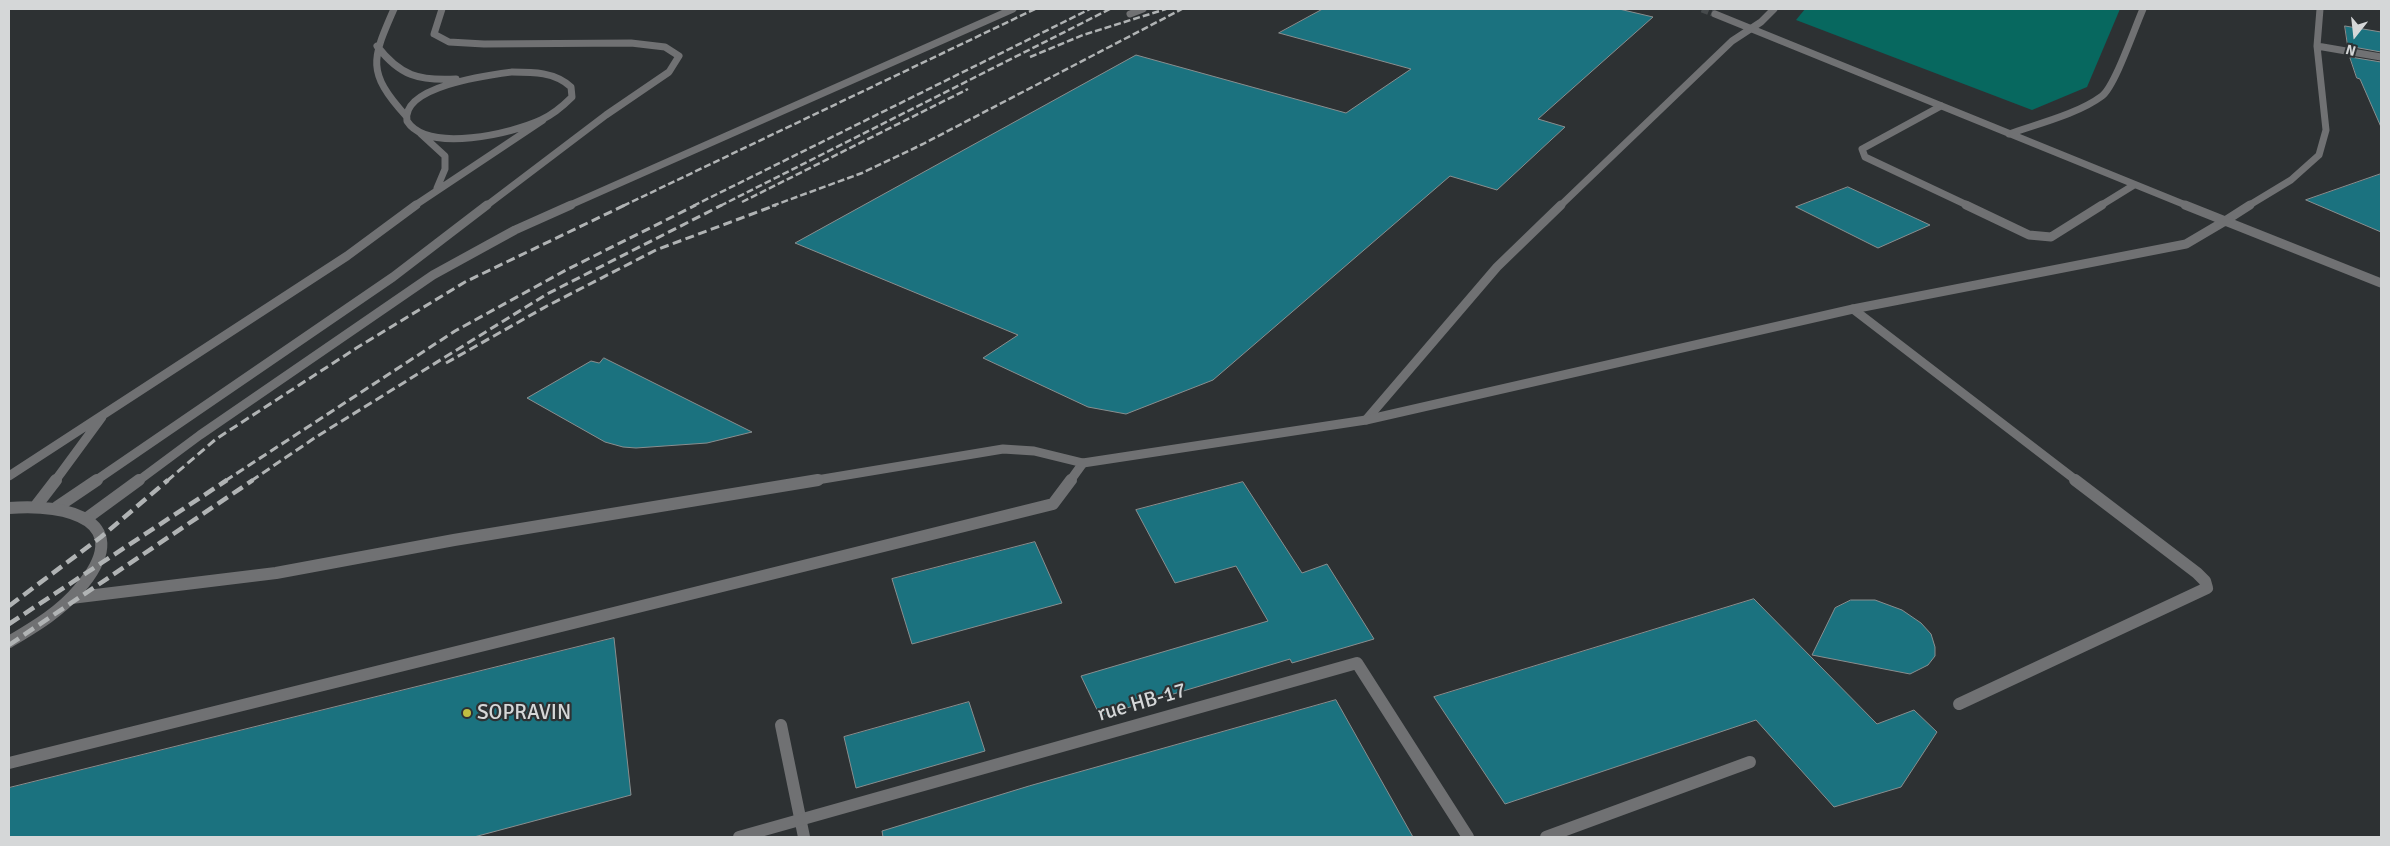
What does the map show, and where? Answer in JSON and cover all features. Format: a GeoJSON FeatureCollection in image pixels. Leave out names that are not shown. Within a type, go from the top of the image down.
{"type":"FeatureCollection","features":[{"type":"Feature","properties":{"kind":"street"},"geometry":{"type":"LineString","coordinates":[[394,9],[377,46],[376,66],[385,89],[406,116],[408,124],[440,150],[447,159],[446,171],[435,191]]}},
{"type":"Feature","properties":{"kind":"street"},"geometry":{"type":"LineString","coordinates":[[57,507],[393,277],[606,115],[669,72],[679,56],[665,47],[631,43],[484,44],[449,42],[434,34],[442,9]]}},
{"type":"Feature","properties":{"kind":"street"},"geometry":{"type":"LineString","coordinates":[[87,518],[200,435],[432,275],[515,230],[1013,9]]}},
{"type":"Feature","properties":{"kind":"street"},"geometry":{"type":"LineString","coordinates":[[1130,14],[1143,9]]}},
{"type":"Feature","properties":{"kind":"street"},"geometry":{"type":"LineString","coordinates":[[1366,420],[1496,267],[1732,41],[1751,29],[1774,9]]}},
{"type":"Feature","properties":{"kind":"street"},"geometry":{"type":"LineString","coordinates":[[2009,134],[2080,108],[2103,95],[2113,78],[2143,9]]}},
{"type":"Feature","properties":{"kind":"street"},"geometry":{"type":"LineString","coordinates":[[71,598],[276,573],[454,540],[1003,449],[1034,451],[1083,463],[1366,420],[1853,310],[2186,244],[2291,180],[2319,155],[2326,130],[2317,46],[2320,9]]}},
{"type":"Feature","properties":{"kind":"street"},"geometry":{"type":"LineString","coordinates":[[1715,14],[2134,185],[2381,282]]}},
{"type":"Feature","properties":{"kind":"street"},"geometry":{"type":"LineString","coordinates":[[9,476],[347,256],[435,191],[568,102],[572,91],[567,83],[554,76],[535,73],[512,72],[446,79],[407,74],[396,69],[377,46]]}},
{"type":"Feature","properties":{"kind":"street"},"geometry":{"type":"LineString","coordinates":[[2317,46],[2381,58]]}},
{"type":"Feature","properties":{"kind":"street"},"geometry":{"type":"LineString","coordinates":[[406,116],[413,104],[429,92],[481,76]]}},
{"type":"Feature","properties":{"kind":"street"},"geometry":{"type":"LineString","coordinates":[[1941,106],[1862,149],[1865,157],[2029,235],[2051,237],[2134,185]]}},
{"type":"Feature","properties":{"kind":"street"},"geometry":{"type":"LineString","coordinates":[[417,131],[436,136],[476,137],[518,129],[543,120]]}},
{"type":"Feature","properties":{"kind":"street"},"geometry":{"type":"LineString","coordinates":[[1853,310],[2197,573],[2205,581],[2207,588],[1959,704]]}},
{"type":"Feature","properties":{"kind":"street"},"geometry":{"type":"LineString","coordinates":[[36,506],[105,412]]}},
{"type":"Feature","properties":{"kind":"street"},"geometry":{"type":"LineString","coordinates":[[9,763],[1053,504],[1083,463]]}},
{"type":"Feature","properties":{"kind":"street"},"geometry":{"type":"LineString","coordinates":[[9,508],[36,506],[57,507],[74,511],[87,518],[96,526],[101,538],[101,550],[86,581],[71,598],[50,615],[9,642]]}},
{"type":"Feature","properties":{"kind":"street","name":"rue HB-17"},"geometry":{"type":"LineString","coordinates":[[739,837],[1357,663],[1468,837]]}},
{"type":"Feature","properties":{"kind":"street"},"geometry":{"type":"LineString","coordinates":[[782,725],[804,837]]}},
{"type":"Feature","properties":{"kind":"street"},"geometry":{"type":"LineString","coordinates":[[1546,837],[1750,762]]}},
{"type":"Feature","properties":{"kind":"shaded area"},"geometry":{"type":"Polygon","coordinates":[[[1805,9],[2120,9],[2087,87],[2032,110],[1796,20],[1805,9]]]}},
{"type":"Feature","properties":{"kind":"building"},"geometry":{"type":"Polygon","coordinates":[[[1323,9],[1619,9],[1653,17],[1538,119],[1565,127],[1497,190],[1450,176],[1213,380],[1126,414],[1088,407],[983,358],[1018,335],[795,243],[1136,55],[1346,113],[1411,69],[1279,33],[1323,9]]]}},
{"type":"Feature","properties":{"kind":"building"},"geometry":{"type":"Polygon","coordinates":[[[2345,26],[2381,32],[2381,52],[2348,46],[2345,26]]]}},
{"type":"Feature","properties":{"kind":"building"},"geometry":{"type":"Polygon","coordinates":[[[2350,57],[2381,62],[2381,127],[2360,79],[2357,78],[2350,57]]]}},
{"type":"Feature","properties":{"kind":"building"},"geometry":{"type":"Polygon","coordinates":[[[2381,174],[2381,232],[2306,200],[2381,174]]]}},
{"type":"Feature","properties":{"kind":"building"},"geometry":{"type":"Polygon","coordinates":[[[1848,187],[1930,225],[1878,248],[1796,207],[1848,187]]]}},
{"type":"Feature","properties":{"kind":"building"},"geometry":{"type":"Polygon","coordinates":[[[604,358],[752,432],[707,443],[636,448],[623,447],[605,442],[527,398],[591,361],[599,363],[604,358]]]}},
{"type":"Feature","properties":{"kind":"building"},"geometry":{"type":"Polygon","coordinates":[[[1243,482],[1302,573],[1327,564],[1374,639],[1292,663],[1290,659],[1100,716],[1081,676],[1268,621],[1236,566],[1175,583],[1136,510],[1243,482]]]}},
{"type":"Feature","properties":{"kind":"building"},"geometry":{"type":"Polygon","coordinates":[[[1035,542],[1062,603],[912,644],[892,579],[1035,542]]]}},
{"type":"Feature","properties":{"kind":"building"},"geometry":{"type":"Polygon","coordinates":[[[1754,599],[1877,724],[1914,710],[1937,732],[1901,787],[1834,807],[1756,720],[1505,804],[1434,697],[1754,599]]]}},
{"type":"Feature","properties":{"kind":"building"},"geometry":{"type":"Polygon","coordinates":[[[1851,600],[1875,600],[1902,610],[1921,623],[1931,634],[1935,647],[1935,656],[1928,665],[1910,674],[1812,655],[1835,608],[1851,600]]]}},
{"type":"Feature","properties":{"kind":"building","name":"SOPRAVIN"},"geometry":{"type":"Polygon","coordinates":[[[614,638],[631,795],[474,837],[9,837],[9,788],[614,638]]]}},
{"type":"Feature","properties":{"kind":"building"},"geometry":{"type":"Polygon","coordinates":[[[1336,700],[1413,837],[883,837],[882,831],[1029,786],[1336,700]]]}},
{"type":"Feature","properties":{"kind":"building"},"geometry":{"type":"Polygon","coordinates":[[[969,702],[985,751],[856,788],[844,737],[969,702]]]}},
{"type":"Feature","properties":{"kind":"tunnel"},"geometry":{"type":"LineString","coordinates":[[1702,9],[1715,14]]}},
{"type":"Feature","properties":{"kind":"railway"},"geometry":{"type":"LineString","coordinates":[[623,206],[1035,9]]}},
{"type":"Feature","properties":{"kind":"railway"},"geometry":{"type":"LineString","coordinates":[[693,206],[1090,9]]}},
{"type":"Feature","properties":{"kind":"railway"},"geometry":{"type":"LineString","coordinates":[[720,206],[1110,9]]}},
{"type":"Feature","properties":{"kind":"railway"},"geometry":{"type":"LineString","coordinates":[[1030,57],[1083,35],[1166,9]]}},
{"type":"Feature","properties":{"kind":"railway"},"geometry":{"type":"LineString","coordinates":[[772,206],[862,173],[923,144],[1182,9]]}},
{"type":"Feature","properties":{"kind":"railway"},"geometry":{"type":"LineString","coordinates":[[742,202],[968,89]]}},
{"type":"Feature","properties":{"kind":"railway"},"geometry":{"type":"LineString","coordinates":[[167,481],[216,439],[358,347],[465,282],[625,205]]}},
{"type":"Feature","properties":{"kind":"railway"},"geometry":{"type":"LineString","coordinates":[[225,481],[455,331],[568,269],[696,205]]}},
{"type":"Feature","properties":{"kind":"railway"},"geometry":{"type":"LineString","coordinates":[[251,481],[316,437],[547,294],[722,205]]}},
{"type":"Feature","properties":{"kind":"railway"},"geometry":{"type":"LineString","coordinates":[[446,363],[547,306],[656,250],[776,205]]}},
{"type":"Feature","properties":{"kind":"railway"},"geometry":{"type":"LineString","coordinates":[[9,606],[101,537],[168,480]]}},
{"type":"Feature","properties":{"kind":"railway"},"geometry":{"type":"LineString","coordinates":[[9,624],[227,480]]}},
{"type":"Feature","properties":{"kind":"railway"},"geometry":{"type":"LineString","coordinates":[[9,645],[253,480]]}},
{"type":"Feature","properties":{"kind":"place","name":"SOPRAVIN"},"geometry":{"type":"Point","coordinates":[467,713]}}]}
